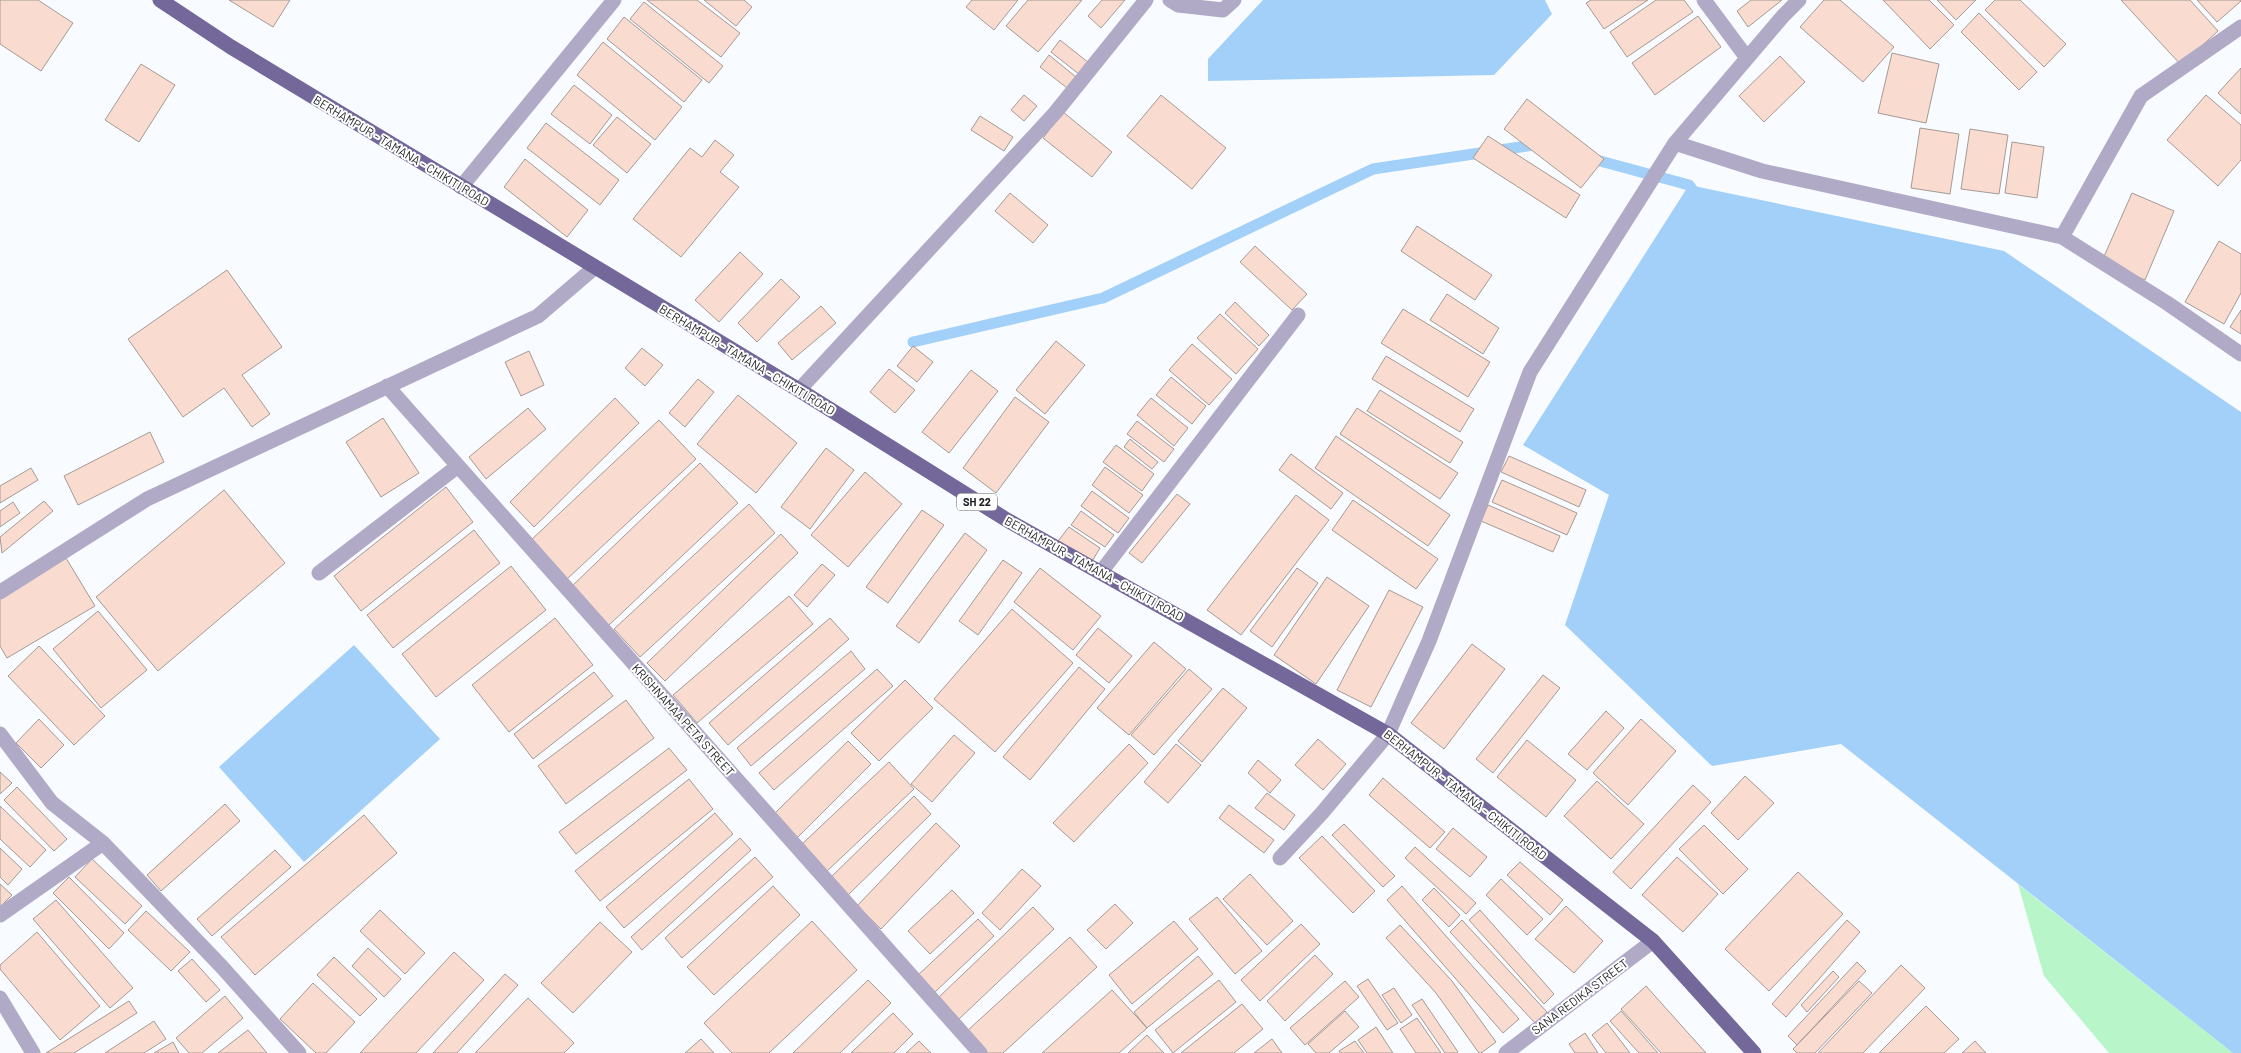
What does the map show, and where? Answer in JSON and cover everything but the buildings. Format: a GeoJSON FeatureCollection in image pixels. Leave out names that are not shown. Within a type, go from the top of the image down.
{"type":"FeatureCollection","features":[{"type":"Feature","properties":{"kind":"main road","name":"BERHAMPUR - TAMANA - CHIKITI ROAD"},"geometry":{"type":"LineString","coordinates":[[160,0],[231,47],[594,268],[799,390],[1007,520],[1388,734],[1653,941],[1754,1053]]}},
{"type":"Feature","properties":{"kind":"street"},"geometry":{"type":"LineString","coordinates":[[461,187],[614,0]]}},
{"type":"Feature","properties":{"kind":"street"},"geometry":{"type":"LineString","coordinates":[[799,390],[1055,113],[1146,0]]}},
{"type":"Feature","properties":{"kind":"street"},"geometry":{"type":"LineString","coordinates":[[1170,0],[1178,5],[1223,10],[1234,0]]}},
{"type":"Feature","properties":{"kind":"street"},"geometry":{"type":"LineString","coordinates":[[1704,0],[1747,58]]}},
{"type":"Feature","properties":{"kind":"street"},"geometry":{"type":"LineString","coordinates":[[1280,858],[1322,813],[1388,734],[1429,641],[1530,372],[1675,143],[1799,0]]}},
{"type":"Feature","properties":{"kind":"street"},"geometry":{"type":"LineString","coordinates":[[2062,237],[2141,96],[2241,27]]}},
{"type":"Feature","properties":{"kind":"street"},"geometry":{"type":"LineString","coordinates":[[1675,143],[1762,171],[2062,237],[2167,303],[2241,354]]}},
{"type":"Feature","properties":{"kind":"street"},"geometry":{"type":"LineString","coordinates":[[0,592],[146,499],[538,316],[594,268]]}},
{"type":"Feature","properties":{"kind":"street"},"geometry":{"type":"LineString","coordinates":[[1101,572],[1298,315]]}},
{"type":"Feature","properties":{"kind":"street","name":"KRISHNAMAA PETA STREET"},"geometry":{"type":"LineString","coordinates":[[387,386],[980,1053]]}},
{"type":"Feature","properties":{"kind":"street"},"geometry":{"type":"LineString","coordinates":[[319,573],[458,466]]}},
{"type":"Feature","properties":{"kind":"street"},"geometry":{"type":"LineString","coordinates":[[0,734],[52,803],[103,843],[222,966],[299,1053]]}},
{"type":"Feature","properties":{"kind":"street"},"geometry":{"type":"LineString","coordinates":[[0,915],[103,843]]}},
{"type":"Feature","properties":{"kind":"street","name":"SANA REDIKA STREET"},"geometry":{"type":"LineString","coordinates":[[1506,1053],[1653,941]]}},
{"type":"Feature","properties":{"kind":"street"},"geometry":{"type":"LineString","coordinates":[[0,998],[32,1053]]}},
{"type":"Feature","properties":{"kind":"green space"},"geometry":{"type":"Polygon","coordinates":[[[2018,884],[2233,1053],[2109,1053],[2044,976],[2018,884]]]}},
{"type":"Feature","properties":{"kind":"water"},"geometry":{"type":"Polygon","coordinates":[[[1263,0],[1545,0],[1552,14],[1494,75],[1208,81],[1208,59],[1263,0]]]}},
{"type":"Feature","properties":{"kind":"water"},"geometry":{"type":"Polygon","coordinates":[[[1689,185],[2004,251],[2241,412],[2241,1053],[2233,1053],[1841,744],[1712,766],[1565,625],[1609,495],[1523,445],[1689,185]]]}},
{"type":"Feature","properties":{"kind":"water"},"geometry":{"type":"Polygon","coordinates":[[[354,645],[440,739],[304,862],[219,767],[354,645]]]}},
{"type":"Feature","properties":{"kind":"waterway"},"geometry":{"type":"LineString","coordinates":[[913,342],[1103,298],[1373,169],[1540,144]]}},
{"type":"Feature","properties":{"kind":"waterway"},"geometry":{"type":"LineString","coordinates":[[1589,158],[1689,185],[1698,198]]}}]}
